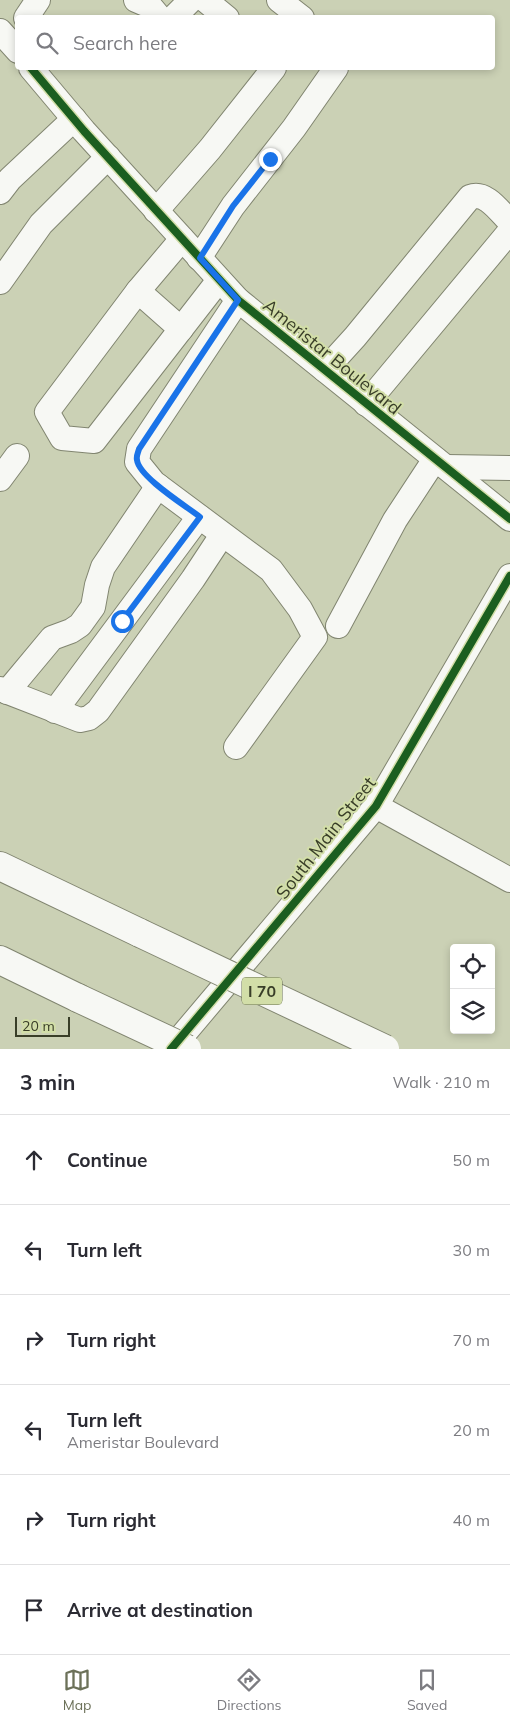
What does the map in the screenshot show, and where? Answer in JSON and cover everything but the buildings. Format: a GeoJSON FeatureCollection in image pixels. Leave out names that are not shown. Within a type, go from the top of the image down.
{"type":"FeatureCollection","features":[{"type":"Feature","properties":{"kind":"highway","name":"I 70"},"geometry":{"type":"LineString","coordinates":[[0,866],[384,1049]]}},
{"type":"Feature","properties":{"kind":"highway"},"geometry":{"type":"LineString","coordinates":[[0,960],[187,1049]]}},
{"type":"Feature","properties":{"kind":"street"},"geometry":{"type":"LineString","coordinates":[[28,15],[38,0]]}},
{"type":"Feature","properties":{"kind":"street"},"geometry":{"type":"LineString","coordinates":[[136,0],[150,6],[158,15]]}},
{"type":"Feature","properties":{"kind":"street"},"geometry":{"type":"LineString","coordinates":[[176,15],[191,0]]}},
{"type":"Feature","properties":{"kind":"street"},"geometry":{"type":"LineString","coordinates":[[205,0],[223,15]]}},
{"type":"Feature","properties":{"kind":"street"},"geometry":{"type":"LineString","coordinates":[[279,0],[298,15]]}},
{"type":"Feature","properties":{"kind":"street","name":"Ameristar Boulevard"},"geometry":{"type":"LineString","coordinates":[[33,70],[156,211],[238,300],[510,519]]}},
{"type":"Feature","properties":{"kind":"street"},"geometry":{"type":"LineString","coordinates":[[156,211],[210,149],[272,70]]}},
{"type":"Feature","properties":{"kind":"street"},"geometry":{"type":"LineString","coordinates":[[200,258],[233,206],[294,128],[335,70]]}},
{"type":"Feature","properties":{"kind":"street"},"geometry":{"type":"LineString","coordinates":[[0,192],[10,179],[74,119]]}},
{"type":"Feature","properties":{"kind":"street"},"geometry":{"type":"LineString","coordinates":[[0,282],[41,224],[108,157]]}},
{"type":"Feature","properties":{"kind":"street"},"geometry":{"type":"LineString","coordinates":[[325,370],[355,337],[470,197],[476,195],[484,196],[510,222]]}},
{"type":"Feature","properties":{"kind":"street"},"geometry":{"type":"LineString","coordinates":[[366,404],[510,231]]}},
{"type":"Feature","properties":{"kind":"street"},"geometry":{"type":"LineString","coordinates":[[182,239],[138,291],[47,412],[62,438],[94,441],[219,280]]}},
{"type":"Feature","properties":{"kind":"street"},"geometry":{"type":"LineString","coordinates":[[138,291],[181,329]]}},
{"type":"Feature","properties":{"kind":"street"},"geometry":{"type":"LineString","coordinates":[[236,747],[315,637],[300,610],[271,570],[158,486],[142,470],[137,462],[139,449],[238,300]]}},
{"type":"Feature","properties":{"kind":"street"},"geometry":{"type":"LineString","coordinates":[[0,479],[17,456]]}},
{"type":"Feature","properties":{"kind":"street"},"geometry":{"type":"LineString","coordinates":[[338,626],[395,520],[440,463],[510,468]]}},
{"type":"Feature","properties":{"kind":"street"},"geometry":{"type":"LineString","coordinates":[[158,486],[103,567],[97,584],[93,607],[80,625],[71,631],[52,638],[3,691],[80,720],[89,718],[98,712],[222,535]]}},
{"type":"Feature","properties":{"kind":"street"},"geometry":{"type":"LineString","coordinates":[[55,711],[200,517]]}},
{"type":"Feature","properties":{"kind":"street","name":"South Main Street"},"geometry":{"type":"LineString","coordinates":[[171,1049],[376,806],[508,582]]}},
{"type":"Feature","properties":{"kind":"street"},"geometry":{"type":"LineString","coordinates":[[376,806],[510,880]]}},
{"type":"Feature","properties":{"kind":"cycle path"},"geometry":{"type":"LineString","coordinates":[[33,70],[84,131],[238,300],[510,519]]}},
{"type":"Feature","properties":{"kind":"cycle path"},"geometry":{"type":"LineString","coordinates":[[171,1049],[376,806],[510,576]]}},
{"type":"Feature","properties":{"kind":"route"},"geometry":{"type":"LineString","coordinates":[[122,621],[200,517],[154,483],[142,470],[137,462],[137,456],[139,449],[238,300],[200,258],[233,206],[270,159]]}}]}
